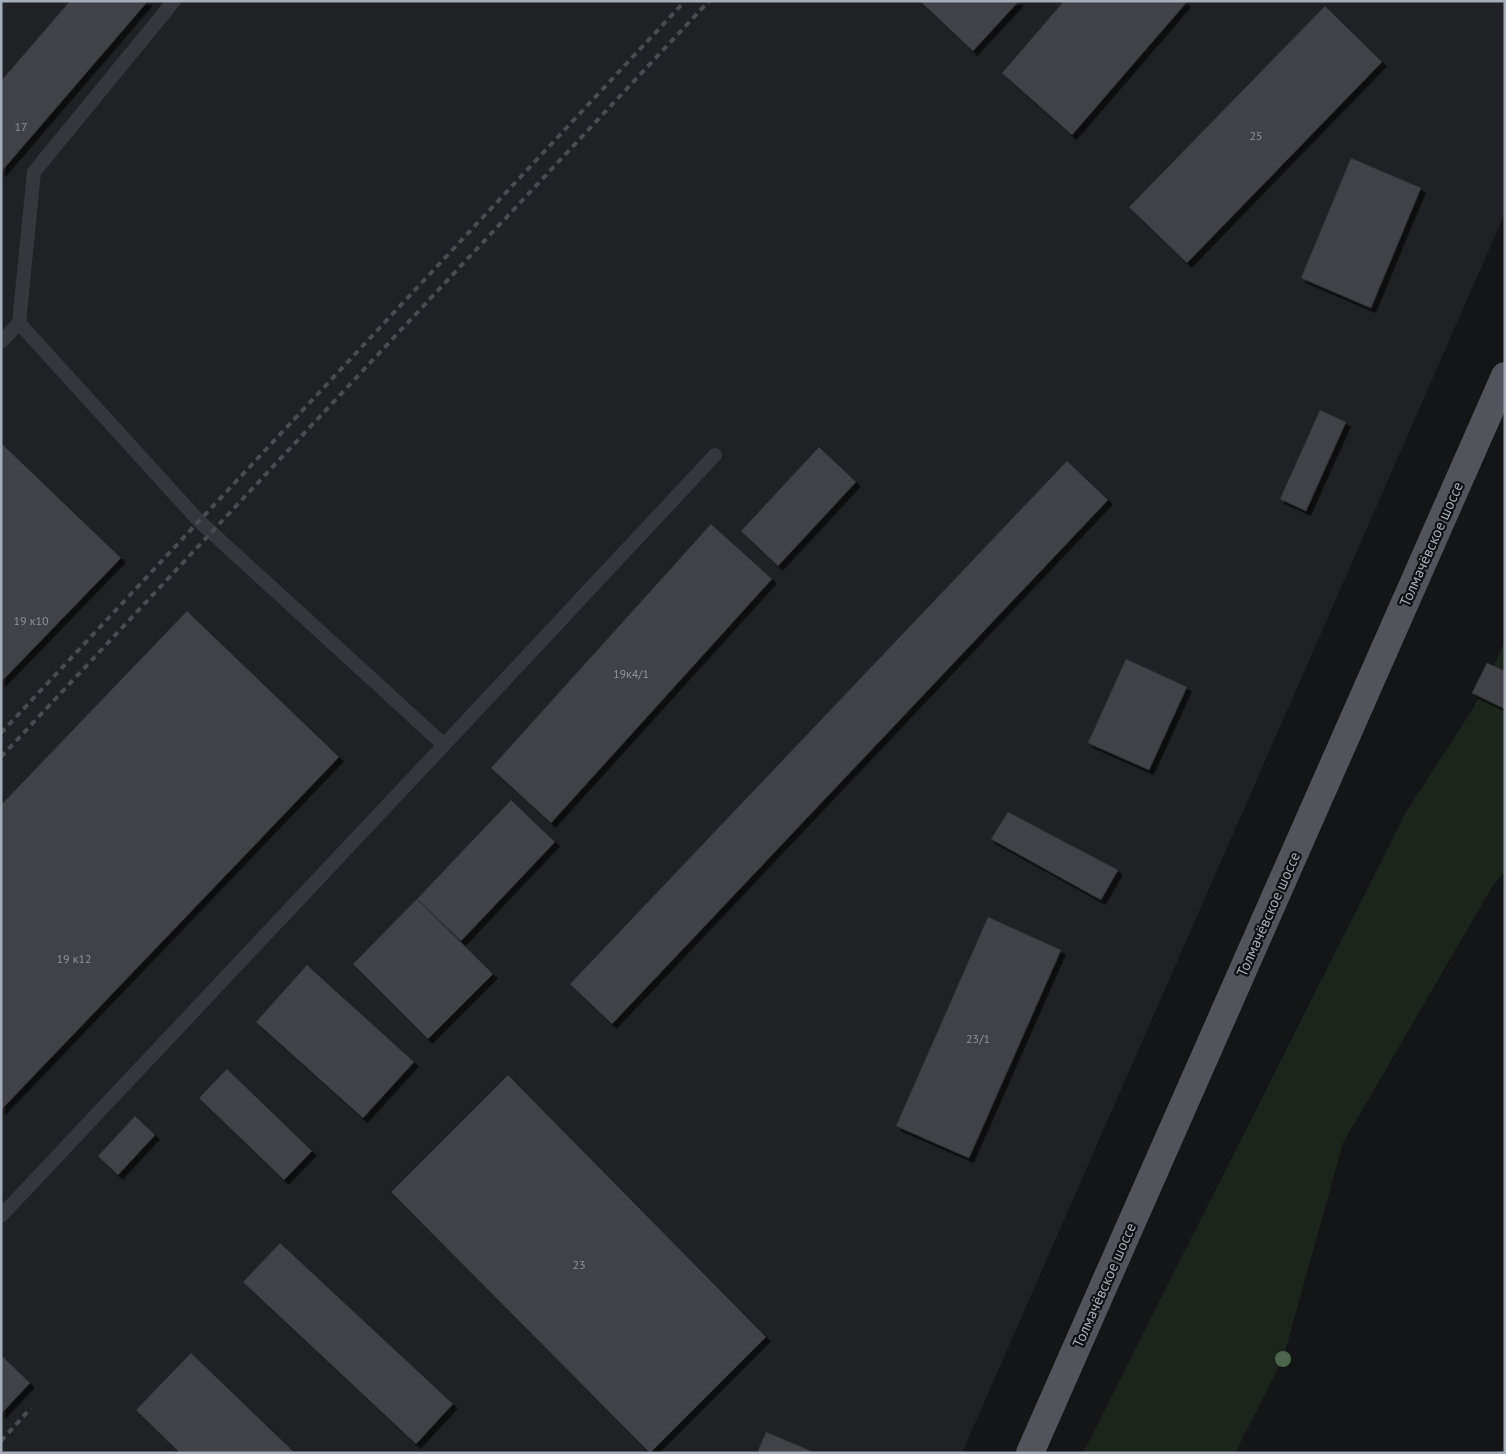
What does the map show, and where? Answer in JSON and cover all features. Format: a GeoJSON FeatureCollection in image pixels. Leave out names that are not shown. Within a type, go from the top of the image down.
{"type":"FeatureCollection","features":[{"type":"Feature","properties":{"kind":"main road","name":"Толмачёвское шоссе"},"geometry":{"type":"LineString","coordinates":[[1030,1453],[1505,376]]}},
{"type":"Feature","properties":{"kind":"lane"},"geometry":{"type":"LineString","coordinates":[[1,342],[19,323],[34,172],[174,1]]}},
{"type":"Feature","properties":{"kind":"lane"},"geometry":{"type":"LineString","coordinates":[[19,323],[199,521],[444,745]]}},
{"type":"Feature","properties":{"kind":"lane"},"geometry":{"type":"LineString","coordinates":[[1,1216],[715,456]]}},
{"type":"Feature","properties":{"kind":"shaded area"},"geometry":{"type":"Polygon","coordinates":[[[1,1],[1505,1],[1505,213],[962,1453],[1,1453],[1,1]]]}},
{"type":"Feature","properties":{"kind":"shaded area"},"geometry":{"type":"Polygon","coordinates":[[[1505,641],[1505,872],[1495,882],[1343,1143],[1283,1359],[1235,1453],[1083,1453],[1406,812],[1474,707],[1505,641]]]}},
{"type":"Feature","properties":{"kind":"building"},"geometry":{"type":"Polygon","coordinates":[[[70,1],[148,1],[1,172],[1,81],[70,1]]]}},
{"type":"Feature","properties":{"kind":"building"},"geometry":{"type":"Polygon","coordinates":[[[920,1],[1019,1],[973,51],[920,1]]]}},
{"type":"Feature","properties":{"kind":"building"},"geometry":{"type":"Polygon","coordinates":[[[1064,1],[1185,1],[1186,3],[1072,135],[1002,73],[1064,1]]]}},
{"type":"Feature","properties":{"kind":"building"},"geometry":{"type":"Polygon","coordinates":[[[1325,6],[1382,62],[1187,263],[1129,207],[1325,6]]]}},
{"type":"Feature","properties":{"kind":"building"},"geometry":{"type":"Polygon","coordinates":[[[1351,158],[1421,188],[1371,308],[1301,278],[1351,158]]]}},
{"type":"Feature","properties":{"kind":"building"},"geometry":{"type":"Polygon","coordinates":[[[1320,410],[1346,422],[1306,511],[1280,499],[1320,410]]]}},
{"type":"Feature","properties":{"kind":"building"},"geometry":{"type":"Polygon","coordinates":[[[1,443],[121,558],[1,682],[1,443]]]}},
{"type":"Feature","properties":{"kind":"building"},"geometry":{"type":"Polygon","coordinates":[[[819,447],[856,482],[778,566],[741,531],[819,447]]]}},
{"type":"Feature","properties":{"kind":"building"},"geometry":{"type":"Polygon","coordinates":[[[1067,461],[1108,500],[612,1024],[570,984],[1067,461]]]}},
{"type":"Feature","properties":{"kind":"building"},"geometry":{"type":"Polygon","coordinates":[[[711,524],[772,579],[551,823],[491,768],[711,524]]]}},
{"type":"Feature","properties":{"kind":"building"},"geometry":{"type":"Polygon","coordinates":[[[187,611],[339,757],[1,1110],[1,805],[187,611]]]}},
{"type":"Feature","properties":{"kind":"building"},"geometry":{"type":"Polygon","coordinates":[[[1126,659],[1187,687],[1149,770],[1088,743],[1126,659]]]}},
{"type":"Feature","properties":{"kind":"building"},"geometry":{"type":"Polygon","coordinates":[[[1487,663],[1505,671],[1505,709],[1472,693],[1487,663]]]}},
{"type":"Feature","properties":{"kind":"building"},"geometry":{"type":"Polygon","coordinates":[[[511,800],[555,842],[461,941],[417,899],[511,800]]]}},
{"type":"Feature","properties":{"kind":"building"},"geometry":{"type":"Polygon","coordinates":[[[1008,812],[1118,870],[1101,900],[991,839],[1008,812]]]}},
{"type":"Feature","properties":{"kind":"building"},"geometry":{"type":"Polygon","coordinates":[[[417,899],[493,974],[428,1039],[353,964],[417,899]]]}},
{"type":"Feature","properties":{"kind":"building"},"geometry":{"type":"Polygon","coordinates":[[[988,917],[1061,950],[969,1158],[896,1126],[988,917]]]}},
{"type":"Feature","properties":{"kind":"building"},"geometry":{"type":"Polygon","coordinates":[[[307,965],[414,1062],[363,1118],[256,1022],[307,965]]]}},
{"type":"Feature","properties":{"kind":"building"},"geometry":{"type":"Polygon","coordinates":[[[227,1069],[312,1151],[284,1180],[199,1098],[227,1069]]]}},
{"type":"Feature","properties":{"kind":"building"},"geometry":{"type":"Polygon","coordinates":[[[508,1075],[766,1337],[650,1453],[391,1192],[508,1075]]]}},
{"type":"Feature","properties":{"kind":"building"},"geometry":{"type":"Polygon","coordinates":[[[135,1116],[155,1135],[118,1175],[98,1156],[135,1116]]]}},
{"type":"Feature","properties":{"kind":"building"},"geometry":{"type":"Polygon","coordinates":[[[280,1243],[453,1404],[416,1444],[243,1282],[280,1243]]]}},
{"type":"Feature","properties":{"kind":"building"},"geometry":{"type":"Polygon","coordinates":[[[191,1353],[295,1453],[180,1453],[136,1410],[191,1353]]]}},
{"type":"Feature","properties":{"kind":"building"},"geometry":{"type":"Polygon","coordinates":[[[1,1355],[30,1383],[1,1414],[1,1355]]]}},
{"type":"Feature","properties":{"kind":"building"},"geometry":{"type":"Polygon","coordinates":[[[766,1432],[816,1453],[757,1453],[766,1432]]]}},
{"type":"Feature","properties":{"kind":"railway"},"geometry":{"type":"LineString","coordinates":[[1,733],[685,1]]}},
{"type":"Feature","properties":{"kind":"railway"},"geometry":{"type":"LineString","coordinates":[[1,757],[709,1]]}},
{"type":"Feature","properties":{"kind":"railway"},"geometry":{"type":"LineString","coordinates":[[1,1441],[31,1408]]}}]}
